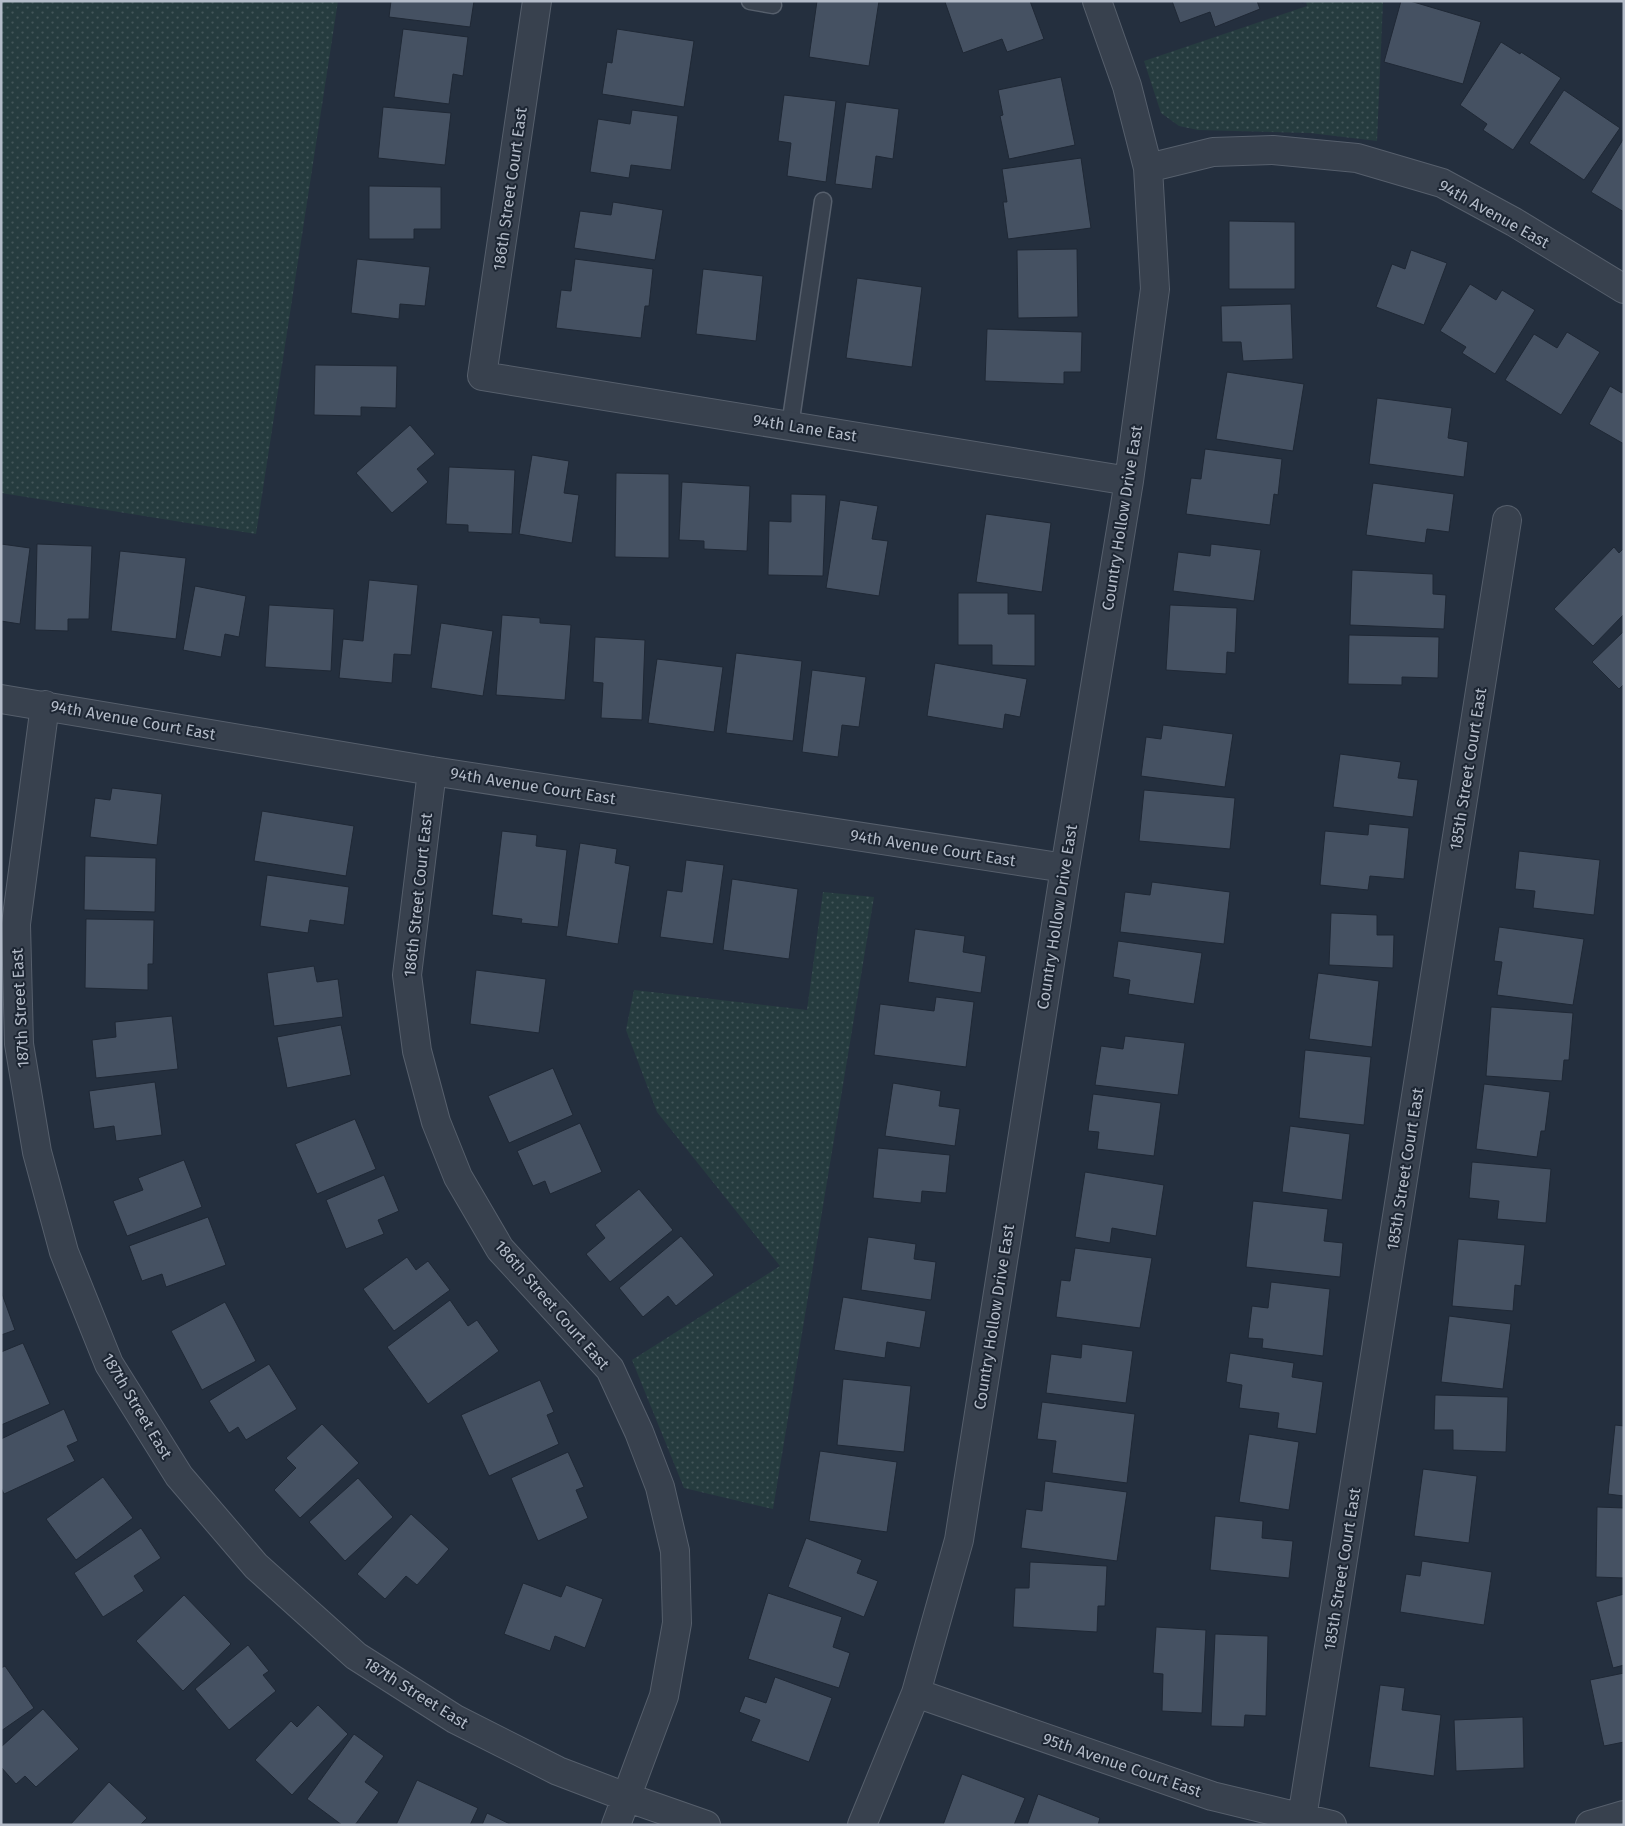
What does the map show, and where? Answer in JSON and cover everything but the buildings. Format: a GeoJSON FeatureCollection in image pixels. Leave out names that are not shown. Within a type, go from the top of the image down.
{"type":"FeatureCollection","features":[{"type":"Feature","properties":{"kind":"street","name":"186th Street Court East"},"geometry":{"type":"LineString","coordinates":[[482,376],[537,1]]}},
{"type":"Feature","properties":{"kind":"street","name":"Country Hollow Drive East"},"geometry":{"type":"LineString","coordinates":[[862,1825],[916,1693],[959,1540],[1065,868],[1129,481],[1155,289],[1148,168],[1127,86],[1097,1]]}},
{"type":"Feature","properties":{"kind":"street","name":"94th Avenue East"},"geometry":{"type":"LineString","coordinates":[[1148,168],[1213,152],[1273,150],[1358,158],[1442,183],[1514,222],[1624,289]]}},
{"type":"Feature","properties":{"kind":"street","name":"94th Lane East"},"geometry":{"type":"LineString","coordinates":[[482,376],[1129,481]]}},
{"type":"Feature","properties":{"kind":"street","name":"185th Street Court East"},"geometry":{"type":"LineString","coordinates":[[1302,1818],[1507,520]]}},
{"type":"Feature","properties":{"kind":"street","name":"94th Avenue Court East"},"geometry":{"type":"LineString","coordinates":[[1,699],[432,771],[1065,868]]}},
{"type":"Feature","properties":{"kind":"street","name":"187th Street East"},"geometry":{"type":"LineString","coordinates":[[45,706],[16,924],[19,1044],[37,1152],[64,1252],[109,1364],[179,1476],[256,1566],[356,1656],[454,1719],[558,1771],[626,1798],[706,1825]]}},
{"type":"Feature","properties":{"kind":"street","name":"186th Street Court East"},"geometry":{"type":"LineString","coordinates":[[432,771],[407,975],[417,1051],[436,1122],[458,1177],[500,1249],[610,1369],[639,1432],[660,1487],[675,1551],[677,1623],[664,1696],[626,1798]]}},
{"type":"Feature","properties":{"kind":"street","name":"95th Avenue Court East"},"geometry":{"type":"LineString","coordinates":[[916,1693],[1212,1796],[1332,1825]]}},
{"type":"Feature","properties":{"kind":"street"},"geometry":{"type":"LineString","coordinates":[[616,1825],[626,1798]]}},
{"type":"Feature","properties":{"kind":"street"},"geometry":{"type":"LineString","coordinates":[[1590,1825],[1624,1815]]}},
{"type":"Feature","properties":{"kind":"lane"},"geometry":{"type":"LineString","coordinates":[[750,1],[773,4]]}},
{"type":"Feature","properties":{"kind":"lane"},"geometry":{"type":"LineString","coordinates":[[790,426],[822,201]]}},
{"type":"Feature","properties":{"kind":"green space"},"geometry":{"type":"Polygon","coordinates":[[[1,1],[338,1],[256,534],[1,493],[1,1]]]}},
{"type":"Feature","properties":{"kind":"green space"},"geometry":{"type":"Polygon","coordinates":[[[1306,1],[1383,1],[1377,141],[1310,133],[1198,130],[1179,126],[1161,113],[1144,61],[1307,6],[1306,1]]]}},
{"type":"Feature","properties":{"kind":"green space"},"geometry":{"type":"Polygon","coordinates":[[[823,892],[874,897],[773,1509],[684,1488],[632,1360],[780,1266],[657,1112],[626,1030],[634,990],[807,1010],[823,892]]]}}]}
